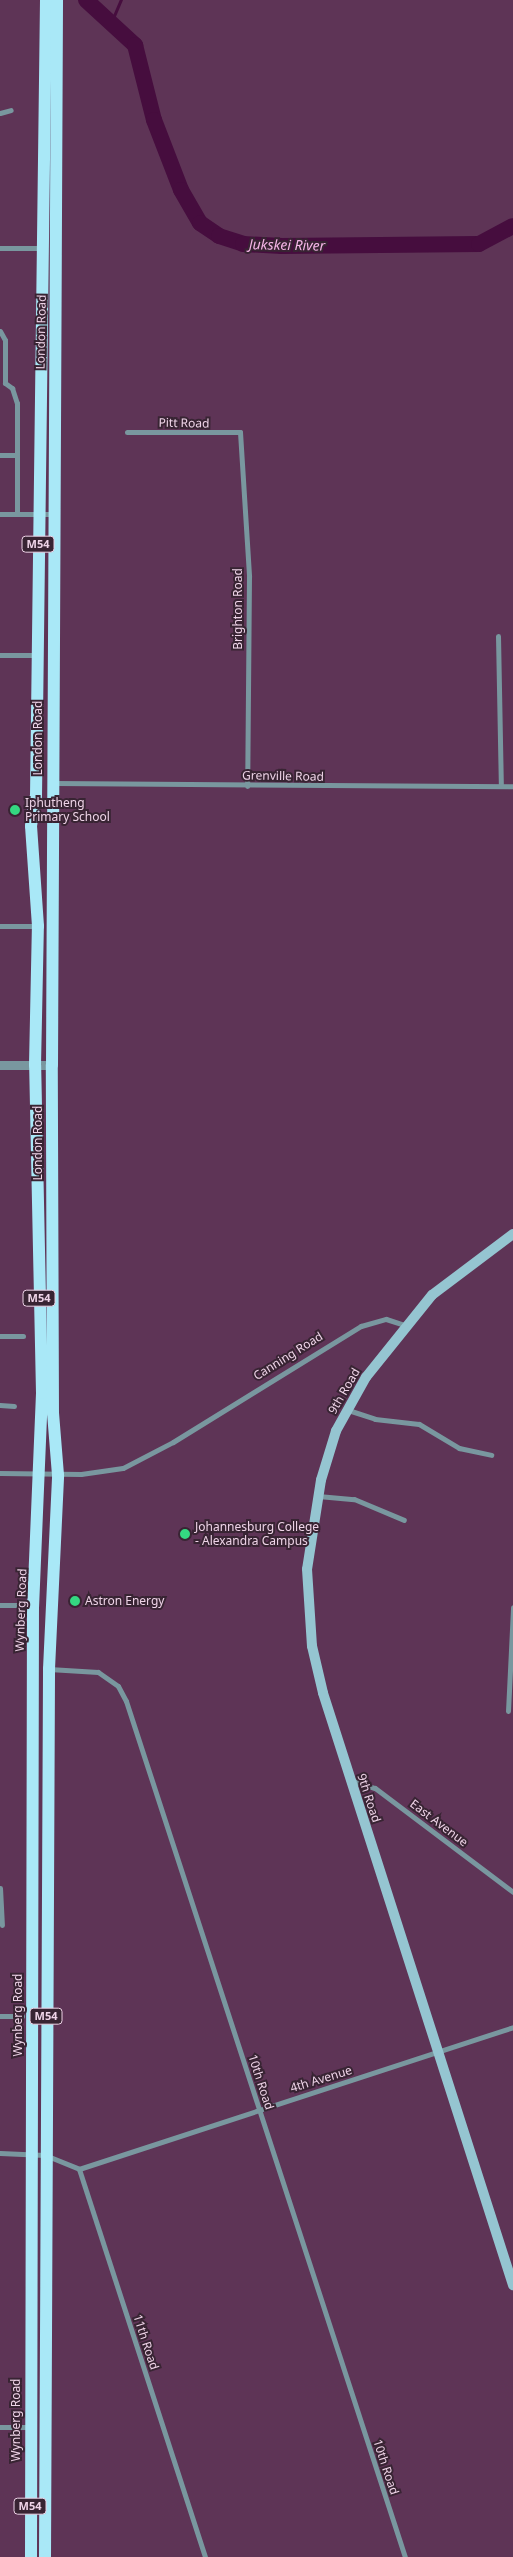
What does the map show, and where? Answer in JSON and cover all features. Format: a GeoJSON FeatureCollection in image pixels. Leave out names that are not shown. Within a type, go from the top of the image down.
{"type":"FeatureCollection","features":[{"type":"Feature","properties":{"kind":"main road","name":"London Road"},"geometry":{"type":"LineString","coordinates":[[46,0],[52,24],[56,248],[52,1065],[53,1392],[58,1475]]}},
{"type":"Feature","properties":{"kind":"main road","name":"London Road"},"geometry":{"type":"LineString","coordinates":[[41,1474],[36,1065],[38,926],[31,826],[36,796],[41,248],[52,24],[57,0]]}},
{"type":"Feature","properties":{"kind":"main road"},"geometry":{"type":"LineString","coordinates":[[404,1325],[463,1269],[513,1234]]}},
{"type":"Feature","properties":{"kind":"main road","name":"9th Road"},"geometry":{"type":"LineString","coordinates":[[404,1325],[347,1409],[318,1496],[306,1569],[309,1624],[323,1693],[349,1780],[513,2285]]}},
{"type":"Feature","properties":{"kind":"main road","name":"Wynberg Road"},"geometry":{"type":"LineString","coordinates":[[31,2557],[33,1605],[41,1474]]}},
{"type":"Feature","properties":{"kind":"main road","name":"M54"},"geometry":{"type":"LineString","coordinates":[[45,2557],[44,2155],[49,1669],[58,1475]]}},
{"type":"Feature","properties":{"kind":"street"},"geometry":{"type":"LineString","coordinates":[[0,113],[11,110]]}},
{"type":"Feature","properties":{"kind":"street"},"geometry":{"type":"LineString","coordinates":[[0,248],[56,248]]}},
{"type":"Feature","properties":{"kind":"street"},"geometry":{"type":"LineString","coordinates":[[0,331],[5,340],[2,383],[17,399],[17,514]]}},
{"type":"Feature","properties":{"kind":"street","name":"Pitt Road"},"geometry":{"type":"LineString","coordinates":[[127,432],[240,432]]}},
{"type":"Feature","properties":{"kind":"street","name":"Brighton Road"},"geometry":{"type":"LineString","coordinates":[[240,432],[249,577],[247,786]]}},
{"type":"Feature","properties":{"kind":"street"},"geometry":{"type":"LineString","coordinates":[[0,455],[17,455]]}},
{"type":"Feature","properties":{"kind":"street"},"geometry":{"type":"LineString","coordinates":[[0,514],[54,514]]}},
{"type":"Feature","properties":{"kind":"street"},"geometry":{"type":"LineString","coordinates":[[498,636],[501,786]]}},
{"type":"Feature","properties":{"kind":"street"},"geometry":{"type":"LineString","coordinates":[[0,655],[38,656]]}},
{"type":"Feature","properties":{"kind":"street","name":"Grenville Road"},"geometry":{"type":"LineString","coordinates":[[52,783],[247,786],[513,786]]}},
{"type":"Feature","properties":{"kind":"street"},"geometry":{"type":"LineString","coordinates":[[0,926],[38,926]]}},
{"type":"Feature","properties":{"kind":"street"},"geometry":{"type":"LineString","coordinates":[[0,1065],[52,1065]]}},
{"type":"Feature","properties":{"kind":"street","name":"Canning Road"},"geometry":{"type":"LineString","coordinates":[[0,1473],[58,1475],[102,1473],[137,1463],[361,1326],[386,1319],[404,1325]]}},
{"type":"Feature","properties":{"kind":"street"},"geometry":{"type":"LineString","coordinates":[[0,1336],[23,1336]]}},
{"type":"Feature","properties":{"kind":"street"},"geometry":{"type":"LineString","coordinates":[[0,1405],[14,1406]]}},
{"type":"Feature","properties":{"kind":"street"},"geometry":{"type":"LineString","coordinates":[[347,1409],[375,1419],[419,1424],[459,1448],[491,1455]]}},
{"type":"Feature","properties":{"kind":"street"},"geometry":{"type":"LineString","coordinates":[[318,1496],[354,1499],[404,1520]]}},
{"type":"Feature","properties":{"kind":"street"},"geometry":{"type":"LineString","coordinates":[[0,1605],[33,1605]]}},
{"type":"Feature","properties":{"kind":"street"},"geometry":{"type":"LineString","coordinates":[[508,1711],[513,1608]]}},
{"type":"Feature","properties":{"kind":"street","name":"10th Road"},"geometry":{"type":"LineString","coordinates":[[49,1669],[98,1672],[123,1693],[405,2557]]}},
{"type":"Feature","properties":{"kind":"street","name":"East Avenue"},"geometry":{"type":"LineString","coordinates":[[349,1780],[376,1788],[513,1892]]}},
{"type":"Feature","properties":{"kind":"street"},"geometry":{"type":"LineString","coordinates":[[0,1888],[2,1925]]}},
{"type":"Feature","properties":{"kind":"street"},"geometry":{"type":"LineString","coordinates":[[0,2016],[22,2016]]}},
{"type":"Feature","properties":{"kind":"street","name":"4th Avenue"},"geometry":{"type":"LineString","coordinates":[[79,2169],[513,2027]]}},
{"type":"Feature","properties":{"kind":"street"},"geometry":{"type":"LineString","coordinates":[[0,2154],[44,2155],[79,2169]]}},
{"type":"Feature","properties":{"kind":"street","name":"11th Road"},"geometry":{"type":"LineString","coordinates":[[79,2169],[205,2557]]}},
{"type":"Feature","properties":{"kind":"street"},"geometry":{"type":"LineString","coordinates":[[0,2427],[46,2428]]}},
{"type":"Feature","properties":{"kind":"waterway","name":"Jukskei River"},"geometry":{"type":"LineString","coordinates":[[86,0],[135,45],[154,120],[181,190],[200,223],[219,236],[243,244],[282,246],[479,244],[513,226]]}},
{"type":"Feature","properties":{"kind":"waterway"},"geometry":{"type":"LineString","coordinates":[[111,23],[121,0]]}},
{"type":"Feature","properties":{"kind":"place","name":"Iphutheng Primary School"},"geometry":{"type":"Point","coordinates":[15,810]}},
{"type":"Feature","properties":{"kind":"place","name":"Johannesburg College - Alexandra Campus"},"geometry":{"type":"Point","coordinates":[185,1534]}},
{"type":"Feature","properties":{"kind":"place","name":"Astron Energy"},"geometry":{"type":"Point","coordinates":[75,1601]}}]}
